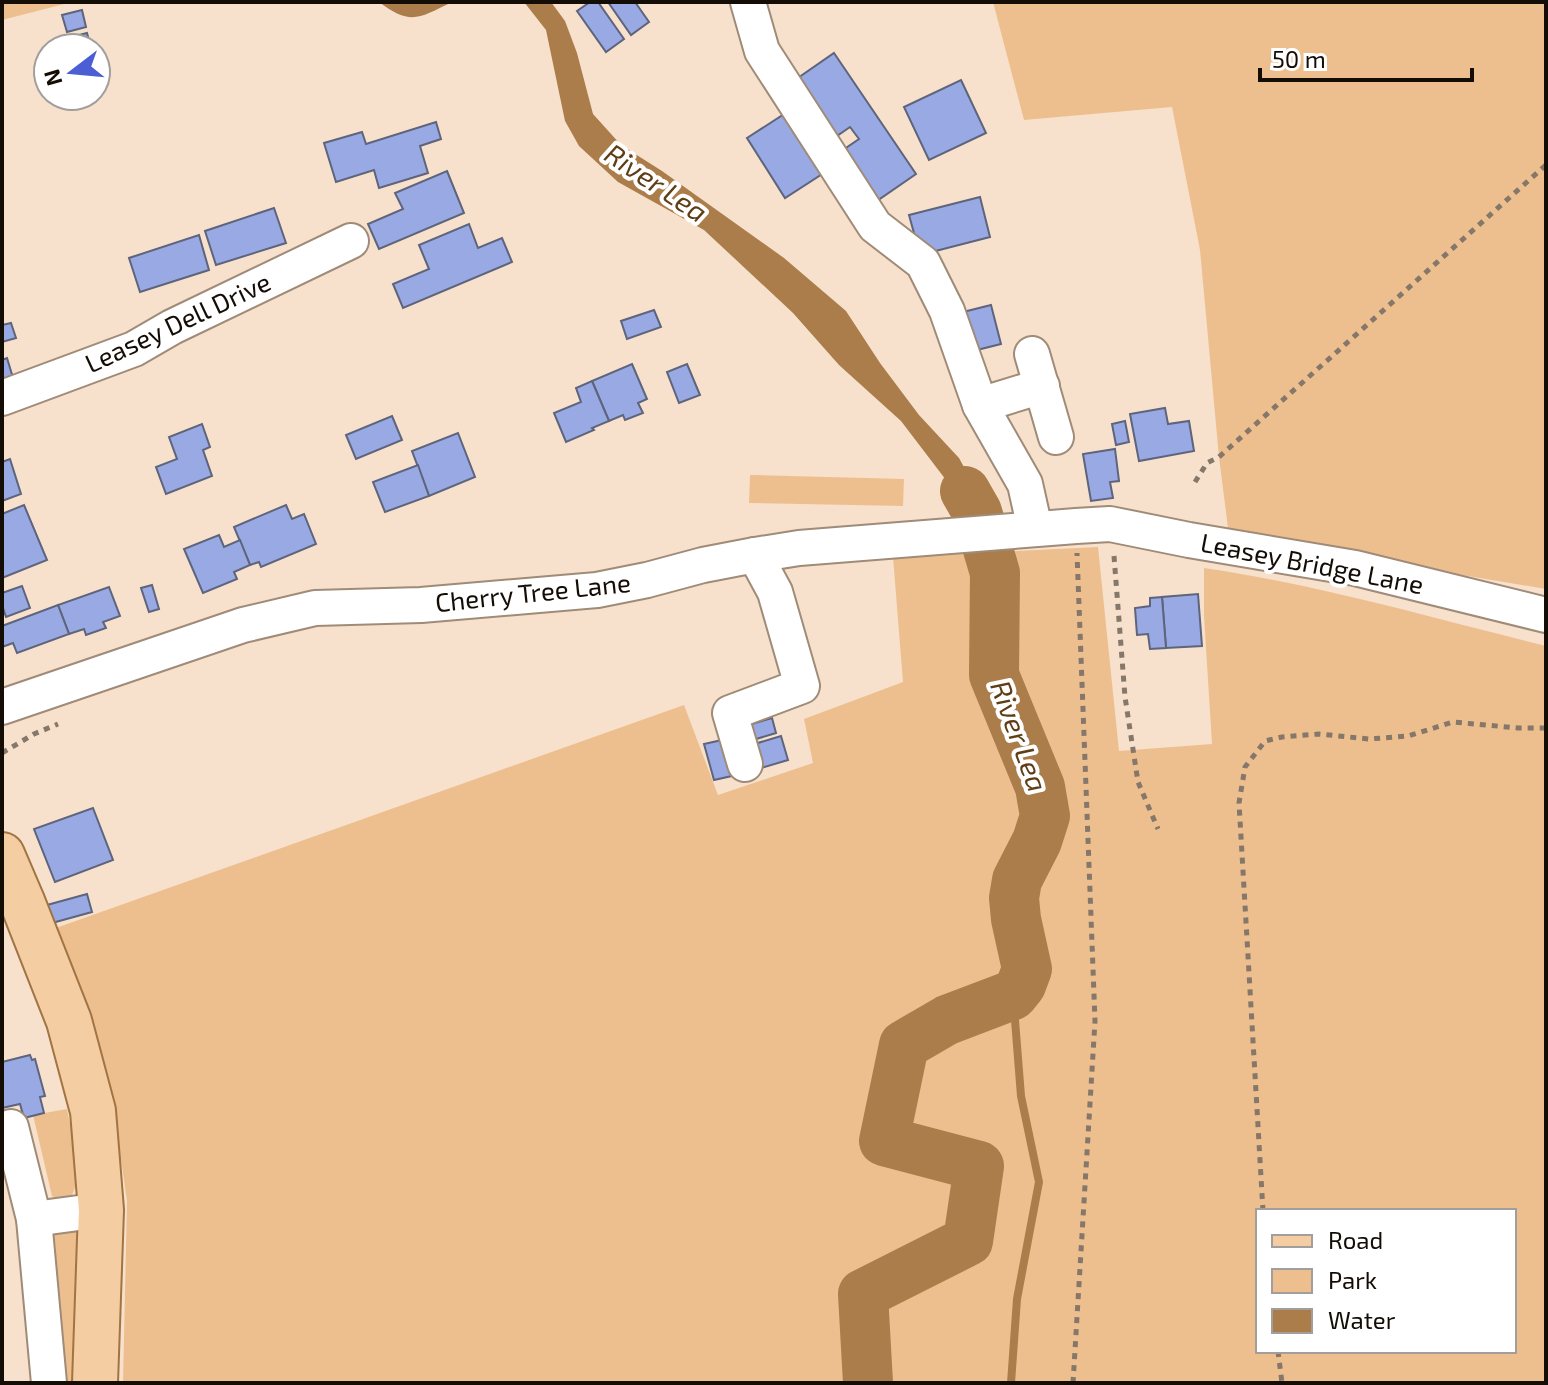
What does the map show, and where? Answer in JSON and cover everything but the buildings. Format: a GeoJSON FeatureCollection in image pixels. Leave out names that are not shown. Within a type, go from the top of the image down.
{"type":"FeatureCollection","features":[{"type":"Feature","properties":{"kind":"main road"},"geometry":{"type":"LineString","coordinates":[[2,855],[69,1021],[93,1111],[101,1210],[95,1383]]}},
{"type":"Feature","properties":{"kind":"street"},"geometry":{"type":"LineString","coordinates":[[748,2],[762,51],[875,226],[923,263],[947,311],[980,405],[1025,484],[1035,529]]}},
{"type":"Feature","properties":{"kind":"street","name":"Leasey Dell Drive"},"geometry":{"type":"LineString","coordinates":[[2,398],[134,349],[172,327],[351,241]]}},
{"type":"Feature","properties":{"kind":"street"},"geometry":{"type":"LineString","coordinates":[[980,405],[1037,370],[1056,437]]}},
{"type":"Feature","properties":{"kind":"street","name":"Leasey Bridge Lane"},"geometry":{"type":"LineString","coordinates":[[1076,526],[1110,524],[1355,568],[1546,615]]}},
{"type":"Feature","properties":{"kind":"street","name":"Cherry Tree Lane"},"geometry":{"type":"LineString","coordinates":[[2,707],[243,625],[315,608],[421,605],[597,590],[799,548],[1076,526]]}},
{"type":"Feature","properties":{"kind":"street"},"geometry":{"type":"LineString","coordinates":[[745,764],[730,713],[802,686],[775,592],[755,555]]}},
{"type":"Feature","properties":{"kind":"street"},"geometry":{"type":"LineString","coordinates":[[11,1127],[34,1219],[49,1383]]}},
{"type":"Feature","properties":{"kind":"street"},"geometry":{"type":"LineString","coordinates":[[34,1219],[101,1210]]}},
{"type":"Feature","properties":{"kind":"path"},"geometry":{"type":"LineString","coordinates":[[1195,482],[1207,463],[1219,457],[1546,165]]}},
{"type":"Feature","properties":{"kind":"path"},"geometry":{"type":"LineString","coordinates":[[1110,524],[1125,697],[1138,782],[1158,829]]}},
{"type":"Feature","properties":{"kind":"path"},"geometry":{"type":"LineString","coordinates":[[1073,1383],[1095,1021],[1076,526]]}},
{"type":"Feature","properties":{"kind":"path"},"geometry":{"type":"LineString","coordinates":[[1263,1209],[1239,803],[1245,767],[1265,741],[1282,737],[1319,734],[1369,739],[1408,736],[1453,722],[1546,728]]}},
{"type":"Feature","properties":{"kind":"path"},"geometry":{"type":"LineString","coordinates":[[1278,1353],[1282,1383]]}},
{"type":"Feature","properties":{"kind":"green space"},"geometry":{"type":"Polygon","coordinates":[[[2,2],[72,2],[2,20],[2,2]]]}},
{"type":"Feature","properties":{"kind":"green space"},"geometry":{"type":"Polygon","coordinates":[[[993,2],[1546,2],[1546,589],[1229,536],[1200,250],[1172,107],[1024,120],[993,2]]]}},
{"type":"Feature","properties":{"kind":"green space"},"geometry":{"type":"Polygon","coordinates":[[[750,475],[904,479],[903,506],[749,503],[750,475]]]}},
{"type":"Feature","properties":{"kind":"green space"},"geometry":{"type":"Polygon","coordinates":[[[1098,547],[1119,751],[1212,744],[1204,568],[1333,593],[1546,646],[1546,1383],[123,1383],[127,1201],[112,1097],[53,929],[684,705],[718,795],[813,763],[804,719],[903,682],[893,557],[1098,547]]]}},
{"type":"Feature","properties":{"kind":"green space"},"geometry":{"type":"Polygon","coordinates":[[[67,1109],[76,1155],[76,1179],[70,1198],[58,1200],[52,1196],[33,1115],[67,1109]]]}},
{"type":"Feature","properties":{"kind":"green space"},"geometry":{"type":"Polygon","coordinates":[[[73,1228],[80,1231],[83,1383],[62,1383],[51,1239],[55,1231],[73,1228]]]}},
{"type":"Feature","properties":{"kind":"water"},"geometry":{"type":"Polygon","coordinates":[[[379,2],[452,2],[423,15],[407,17],[379,2]]]}},
{"type":"Feature","properties":{"kind":"water"},"geometry":{"type":"Polygon","coordinates":[[[524,2],[551,2],[565,21],[593,114],[621,145],[784,258],[846,311],[919,415],[959,458],[986,507],[1001,552],[980,553],[946,480],[901,421],[839,365],[793,313],[704,230],[618,182],[579,146],[565,121],[546,30],[524,2]]]}},
{"type":"Feature","properties":{"kind":"waterway","name":"River Lea"},"geometry":{"type":"LineString","coordinates":[[868,1383],[863,1294],[968,1241],[979,1166],[884,1141],[904,1045],[947,1020],[1013,995],[1021,985],[1027,969],[1014,898],[1017,880],[1037,841],[1045,816],[1040,787],[994,675],[995,573],[977,512],[965,491]]}},
{"type":"Feature","properties":{"kind":"waterway"},"geometry":{"type":"LineString","coordinates":[[1011,1383],[1017,1299],[1039,1182],[1021,1096],[1013,995]]}}]}
